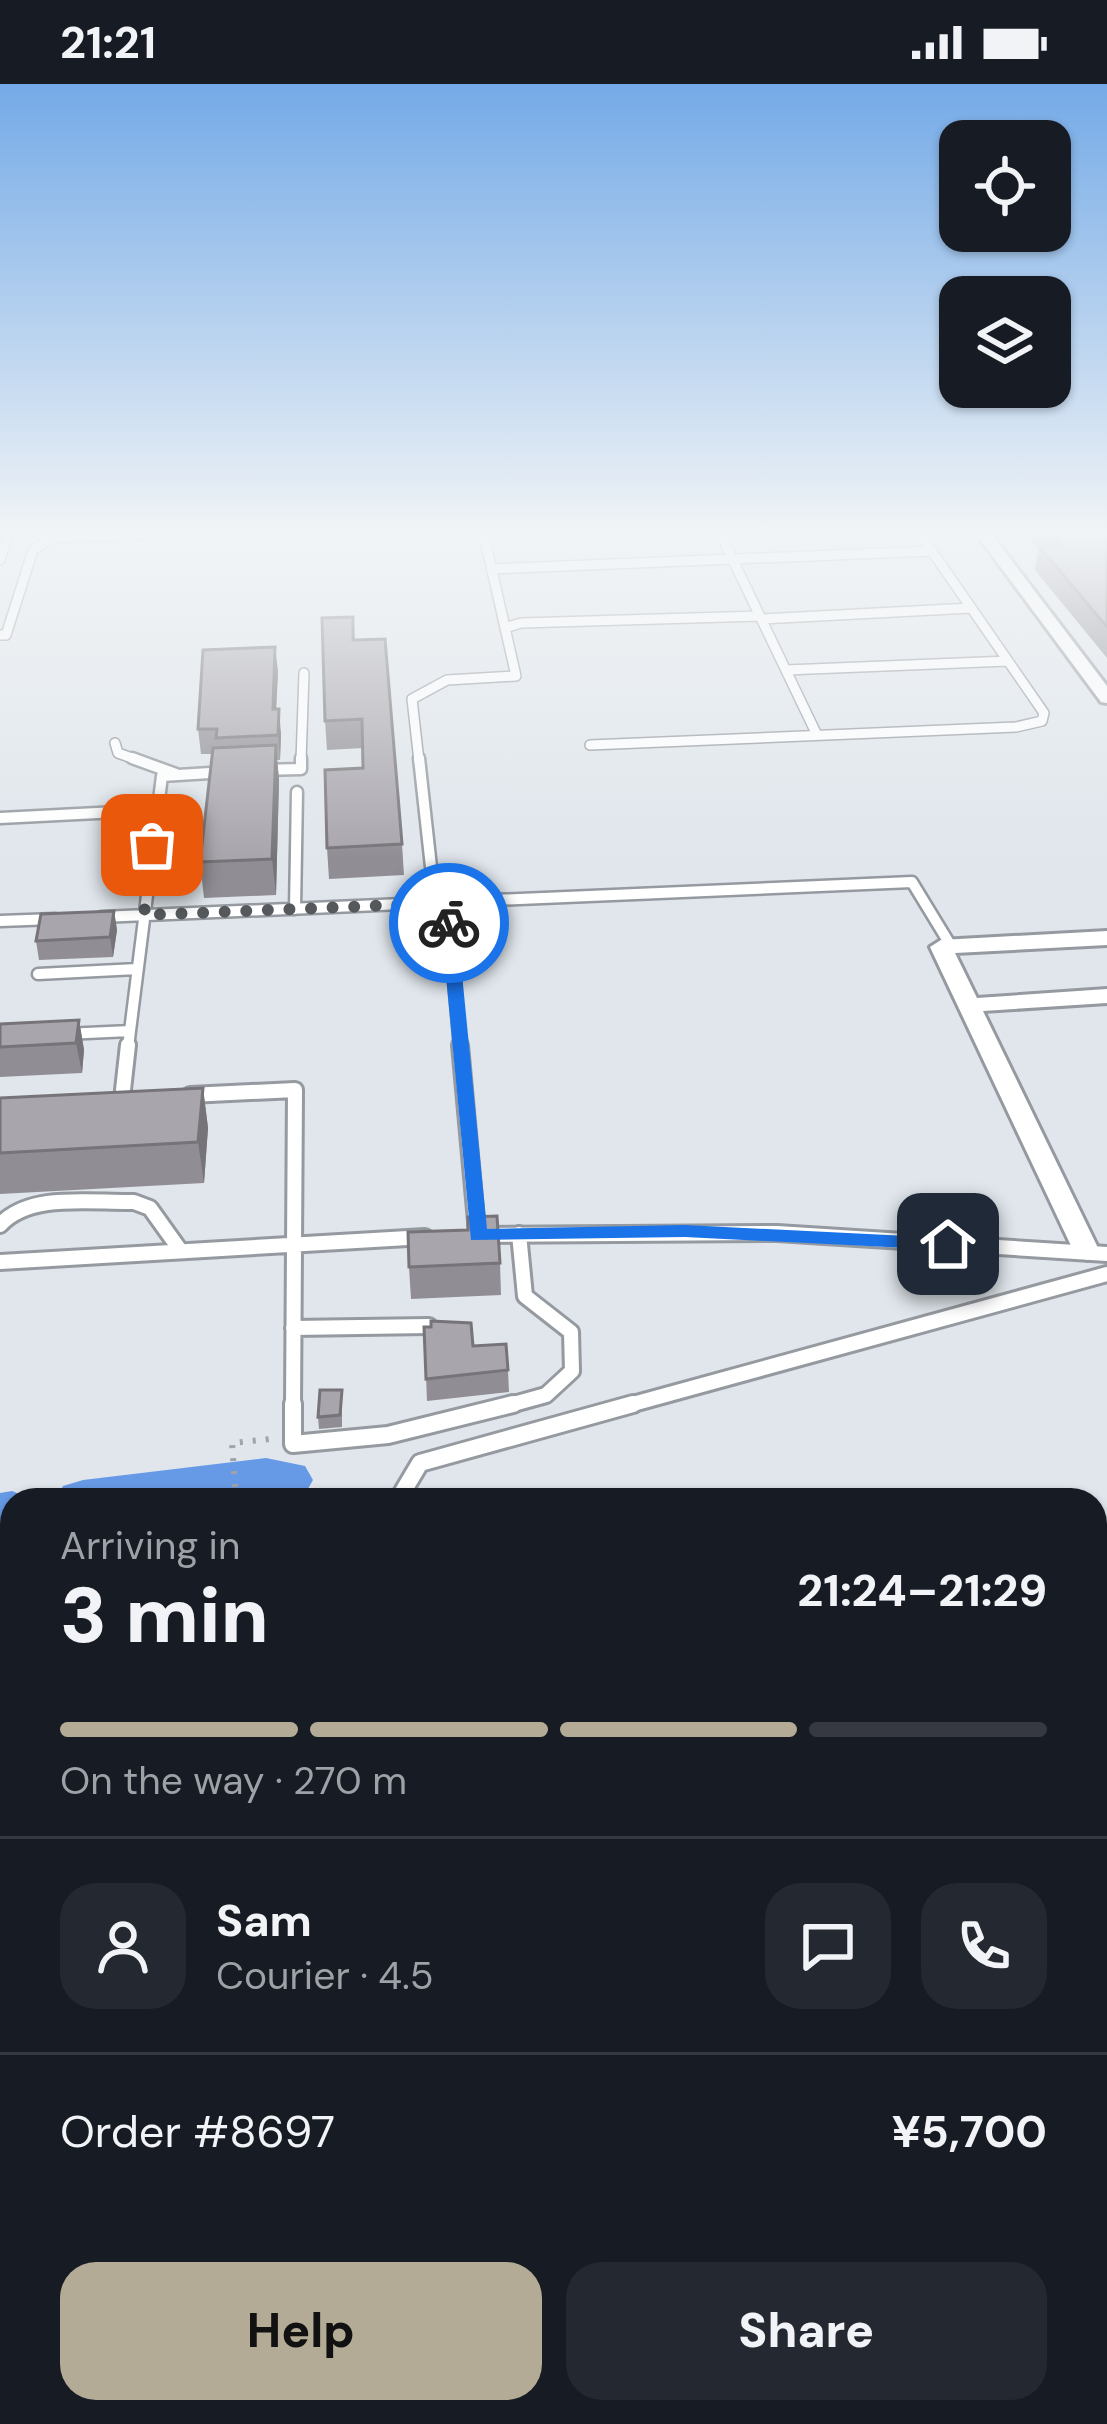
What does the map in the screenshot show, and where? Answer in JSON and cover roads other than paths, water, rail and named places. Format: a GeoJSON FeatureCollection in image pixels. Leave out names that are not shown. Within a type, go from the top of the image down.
{"type":"FeatureCollection","features":[{"type":"Feature","properties":{"kind":"street"},"geometry":{"type":"LineString","coordinates":[[1063,640],[1107,698]]}},
{"type":"Feature","properties":{"kind":"street"},"geometry":{"type":"LineString","coordinates":[[1097,1253],[941,947],[1107,938]]}},
{"type":"Feature","properties":{"kind":"street"},"geometry":{"type":"LineString","coordinates":[[970,1005],[1107,996]]}},
{"type":"Feature","properties":{"kind":"lane"},"geometry":{"type":"LineString","coordinates":[[478,1235],[441,903],[412,699],[447,680],[515,676],[508,640]]}},
{"type":"Feature","properties":{"kind":"lane"},"geometry":{"type":"LineString","coordinates":[[772,640],[817,735]]}},
{"type":"Feature","properties":{"kind":"lane"},"geometry":{"type":"LineString","coordinates":[[590,745],[1016,727],[1042,721],[1044,713],[993,640]]}},
{"type":"Feature","properties":{"kind":"lane"},"geometry":{"type":"LineString","coordinates":[[786,670],[1008,661]]}},
{"type":"Feature","properties":{"kind":"lane"},"geometry":{"type":"LineString","coordinates":[[122,1099],[162,776],[301,769],[304,673]]}},
{"type":"Feature","properties":{"kind":"lane"},"geometry":{"type":"LineString","coordinates":[[115,743],[118,753],[176,774]]}},
{"type":"Feature","properties":{"kind":"lane"},"geometry":{"type":"LineString","coordinates":[[295,909],[297,792]]}},
{"type":"Feature","properties":{"kind":"lane"},"geometry":{"type":"LineString","coordinates":[[0,818],[156,810]]}},
{"type":"Feature","properties":{"kind":"lane"},"geometry":{"type":"LineString","coordinates":[[82,917],[912,882],[951,946]]}},
{"type":"Feature","properties":{"kind":"lane"},"geometry":{"type":"LineString","coordinates":[[0,921],[62,918]]}},
{"type":"Feature","properties":{"kind":"lane"},"geometry":{"type":"LineString","coordinates":[[38,974],[137,969]]}},
{"type":"Feature","properties":{"kind":"lane"},"geometry":{"type":"LineString","coordinates":[[44,1036],[130,1031]]}},
{"type":"Feature","properties":{"kind":"lane"},"geometry":{"type":"LineString","coordinates":[[165,1097],[295,1090],[293,1444],[388,1435],[546,1395],[572,1371],[571,1332],[525,1296],[519,1234]]}},
{"type":"Feature","properties":{"kind":"lane"},"geometry":{"type":"LineString","coordinates":[[101,1100],[143,1098]]}},
{"type":"Feature","properties":{"kind":"lane"},"geometry":{"type":"LineString","coordinates":[[0,1225],[11,1213],[32,1205],[134,1202],[150,1208],[180,1250]]}},
{"type":"Feature","properties":{"kind":"lane"},"geometry":{"type":"LineString","coordinates":[[456,1236],[777,1233],[1097,1253]]}},
{"type":"Feature","properties":{"kind":"lane"},"geometry":{"type":"LineString","coordinates":[[0,1262],[434,1237]]}},
{"type":"Feature","properties":{"kind":"lane"},"geometry":{"type":"LineString","coordinates":[[405,1488],[420,1463],[1107,1274]]}},
{"type":"Feature","properties":{"kind":"lane"},"geometry":{"type":"LineString","coordinates":[[293,1328],[429,1326]]}},
{"type":"Feature","properties":{"kind":"waterway"},"geometry":{"type":"LineString","coordinates":[[183,1488],[286,1480]]}}]}
